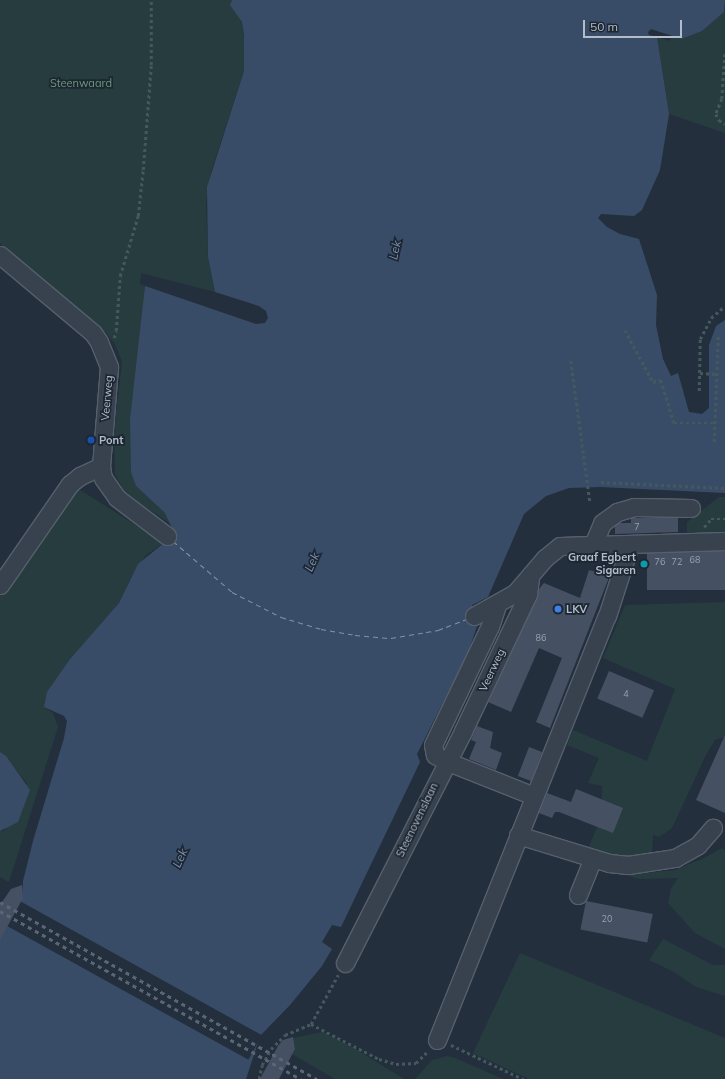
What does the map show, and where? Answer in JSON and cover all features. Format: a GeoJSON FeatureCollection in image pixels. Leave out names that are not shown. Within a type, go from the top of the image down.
{"type":"FeatureCollection","features":[{"type":"Feature","properties":{"kind":"street","name":"Veerweg"},"geometry":{"type":"LineString","coordinates":[[0,254],[93,333],[104,351],[109,367],[109,383],[101,466],[103,478],[117,498],[167,536]]}},
{"type":"Feature","properties":{"kind":"street"},"geometry":{"type":"LineString","coordinates":[[0,585],[70,484],[80,476],[101,466]]}},
{"type":"Feature","properties":{"kind":"street"},"geometry":{"type":"LineString","coordinates":[[592,547],[602,523],[617,512],[634,507],[698,512]]}},
{"type":"Feature","properties":{"kind":"street","name":"Veerweg"},"geometry":{"type":"LineString","coordinates":[[474,616],[497,605],[515,593],[545,558],[560,546],[592,547],[725,541]]}},
{"type":"Feature","properties":{"kind":"street"},"geometry":{"type":"LineString","coordinates":[[438,1040],[518,835],[607,616],[630,545]]}},
{"type":"Feature","properties":{"kind":"street","name":"Veerweg"},"geometry":{"type":"LineString","coordinates":[[446,761],[463,731],[528,594],[530,577]]}},
{"type":"Feature","properties":{"kind":"street"},"geometry":{"type":"LineString","coordinates":[[497,605],[490,626],[433,745],[435,755],[446,761],[534,796]]}},
{"type":"Feature","properties":{"kind":"street","name":"Steenovenslaan"},"geometry":{"type":"LineString","coordinates":[[345,963],[446,761]]}},
{"type":"Feature","properties":{"kind":"street"},"geometry":{"type":"LineString","coordinates":[[518,835],[593,858],[628,865],[675,858],[698,845],[713,828]]}},
{"type":"Feature","properties":{"kind":"street"},"geometry":{"type":"LineString","coordinates":[[578,895],[593,858]]}},
{"type":"Feature","properties":{"kind":"path"},"geometry":{"type":"LineString","coordinates":[[104,351],[111,345],[116,331],[120,276],[138,216],[151,65],[151,0]]}},
{"type":"Feature","properties":{"kind":"path"},"geometry":{"type":"LineString","coordinates":[[725,54],[722,99],[716,114],[719,120],[725,124]]}},
{"type":"Feature","properties":{"kind":"path"},"geometry":{"type":"LineString","coordinates":[[699,391],[700,339],[711,318],[725,306]]}},
{"type":"Feature","properties":{"kind":"path"},"geometry":{"type":"LineString","coordinates":[[625,330],[653,382],[661,380],[674,423],[716,423]]}},
{"type":"Feature","properties":{"kind":"path"},"geometry":{"type":"LineString","coordinates":[[714,442],[716,423],[718,336]]}},
{"type":"Feature","properties":{"kind":"path"},"geometry":{"type":"LineString","coordinates":[[572,361],[590,502]]}},
{"type":"Feature","properties":{"kind":"path"},"geometry":{"type":"LineString","coordinates":[[700,373],[717,374]]}},
{"type":"Feature","properties":{"kind":"path"},"geometry":{"type":"LineString","coordinates":[[601,482],[725,488]]}},
{"type":"Feature","properties":{"kind":"path"},"geometry":{"type":"LineString","coordinates":[[698,512],[710,518]]}},
{"type":"Feature","properties":{"kind":"path"},"geometry":{"type":"LineString","coordinates":[[311,1024],[345,963]]}},
{"type":"Feature","properties":{"kind":"path"},"geometry":{"type":"LineString","coordinates":[[259,1079],[262,1065],[276,1042],[296,1028],[311,1024],[379,1059],[396,1064],[416,1063],[438,1040],[523,1079]]}},
{"type":"Feature","properties":{"kind":"green space","name":"Steenwaard"},"geometry":{"type":"Polygon","coordinates":[[[0,0],[232,0],[231,5],[242,22],[245,48],[244,71],[211,172],[206,203],[208,257],[215,292],[141,273],[140,284],[145,286],[130,419],[136,486],[165,513],[171,524],[126,494],[115,474],[114,432],[122,362],[115,344],[105,332],[16,259],[0,243],[0,0]]]}},
{"type":"Feature","properties":{"kind":"green space"},"geometry":{"type":"Polygon","coordinates":[[[725,11],[725,133],[669,114],[657,37],[670,41],[672,35],[683,39],[702,31],[725,11]]]}},
{"type":"Feature","properties":{"kind":"green space"},"geometry":{"type":"Polygon","coordinates":[[[74,486],[164,543],[146,555],[132,576],[119,603],[70,659],[44,707],[53,713],[58,727],[9,882],[0,877],[0,831],[4,831],[27,783],[0,752],[0,589],[74,486]]]}},
{"type":"Feature","properties":{"kind":"green space"},"geometry":{"type":"Polygon","coordinates":[[[719,497],[725,497],[725,535],[687,535],[687,522],[719,497]]]}},
{"type":"Feature","properties":{"kind":"green space"},"geometry":{"type":"Polygon","coordinates":[[[725,602],[725,737],[715,740],[706,755],[672,828],[659,837],[653,835],[652,859],[586,854],[602,815],[602,786],[588,783],[599,758],[567,745],[573,730],[647,761],[675,689],[603,658],[625,605],[725,602]]]}},
{"type":"Feature","properties":{"kind":"green space"},"geometry":{"type":"Polygon","coordinates":[[[722,848],[725,850],[725,949],[695,933],[668,903],[671,889],[678,878],[639,879],[614,872],[635,874],[675,870],[702,859],[722,848]]]}},
{"type":"Feature","properties":{"kind":"green space"},"geometry":{"type":"Polygon","coordinates":[[[663,939],[713,965],[725,965],[725,996],[696,987],[674,972],[649,960],[663,939]]]}},
{"type":"Feature","properties":{"kind":"green space"},"geometry":{"type":"Polygon","coordinates":[[[520,953],[725,1038],[725,1079],[529,1079],[473,1053],[520,953]]]}},
{"type":"Feature","properties":{"kind":"green space"},"geometry":{"type":"Polygon","coordinates":[[[322,1032],[349,1045],[404,1079],[335,1079],[292,1054],[295,1047],[293,1038],[322,1032]]]}},
{"type":"Feature","properties":{"kind":"green space"},"geometry":{"type":"Polygon","coordinates":[[[447,1056],[503,1079],[415,1079],[432,1060],[447,1056]]]}},
{"type":"Feature","properties":{"kind":"water","name":"Lek"},"geometry":{"type":"Polygon","coordinates":[[[232,0],[725,0],[724,12],[702,31],[682,39],[651,29],[648,32],[649,35],[657,37],[669,114],[660,170],[642,210],[634,216],[601,214],[598,218],[607,227],[620,234],[639,239],[657,295],[656,325],[663,359],[671,376],[678,373],[689,412],[702,414],[709,408],[709,345],[716,326],[725,320],[725,493],[600,487],[569,488],[546,496],[524,514],[488,597],[472,605],[477,626],[468,653],[417,754],[420,762],[341,927],[332,925],[322,942],[332,949],[322,966],[290,1005],[260,1036],[246,1079],[0,1079],[0,935],[22,898],[23,881],[33,841],[64,738],[67,721],[64,716],[44,707],[47,692],[70,659],[119,603],[138,564],[164,543],[172,542],[175,535],[165,513],[136,486],[131,472],[130,419],[145,286],[256,324],[265,323],[268,318],[266,311],[259,306],[215,292],[208,257],[207,187],[244,71],[244,35],[242,22],[230,5],[232,0]]]}},
{"type":"Feature","properties":{"kind":"water"},"geometry":{"type":"Polygon","coordinates":[[[0,752],[6,756],[30,790],[18,822],[0,831],[0,752]]]}},
{"type":"Feature","properties":{"kind":"pier"},"geometry":{"type":"Polygon","coordinates":[[[18,900],[262,1035],[248,1060],[4,924],[18,900]]]}},
{"type":"Feature","properties":{"kind":"building"},"geometry":{"type":"Polygon","coordinates":[[[631,518],[678,518],[678,532],[615,534],[615,526],[619,523],[631,523],[631,518]]]}},
{"type":"Feature","properties":{"kind":"building"},"geometry":{"type":"Polygon","coordinates":[[[647,551],[725,551],[725,590],[647,590],[647,551]]]}},
{"type":"Feature","properties":{"kind":"building"},"geometry":{"type":"Polygon","coordinates":[[[589,570],[609,576],[550,728],[536,722],[562,658],[539,648],[511,712],[488,702],[537,598],[539,589],[544,583],[580,598],[589,570]]]}},
{"type":"Feature","properties":{"kind":"building"},"geometry":{"type":"Polygon","coordinates":[[[609,671],[654,690],[642,718],[597,699],[609,671]]]}},
{"type":"Feature","properties":{"kind":"building"},"geometry":{"type":"Polygon","coordinates":[[[477,726],[493,732],[490,748],[502,753],[496,770],[469,759],[476,742],[471,740],[477,726]]]}},
{"type":"Feature","properties":{"kind":"building"},"geometry":{"type":"Polygon","coordinates":[[[725,735],[725,813],[696,800],[725,735]]]}},
{"type":"Feature","properties":{"kind":"building"},"geometry":{"type":"Polygon","coordinates":[[[529,747],[542,752],[531,781],[518,776],[529,747]]]}},
{"type":"Feature","properties":{"kind":"building"},"geometry":{"type":"Polygon","coordinates":[[[576,789],[623,808],[613,833],[559,812],[555,812],[552,818],[539,813],[547,793],[571,802],[576,789]]]}},
{"type":"Feature","properties":{"kind":"building"},"geometry":{"type":"Polygon","coordinates":[[[22,885],[23,898],[0,940],[0,905],[11,889],[22,885]]]}},
{"type":"Feature","properties":{"kind":"building"},"geometry":{"type":"Polygon","coordinates":[[[586,901],[653,914],[647,942],[580,929],[586,901]]]}},
{"type":"Feature","properties":{"kind":"building"},"geometry":{"type":"Polygon","coordinates":[[[293,1037],[295,1049],[279,1079],[260,1079],[278,1046],[283,1040],[293,1037]]]}},
{"type":"Feature","properties":{"kind":"ferry route"},"geometry":{"type":"LineString","coordinates":[[173,541],[232,592],[281,617],[321,629],[355,635],[391,638],[438,630],[466,619]]}},
{"type":"Feature","properties":{"kind":"railway"},"geometry":{"type":"LineString","coordinates":[[0,902],[317,1079]]}},
{"type":"Feature","properties":{"kind":"railway"},"geometry":{"type":"LineString","coordinates":[[0,911],[301,1079]]}},
{"type":"Feature","properties":{"kind":"place","name":"Pont"},"geometry":{"type":"Point","coordinates":[91,440]}},
{"type":"Feature","properties":{"kind":"place","name":"Graaf Egbert Sigaren"},"geometry":{"type":"Point","coordinates":[644,564]}},
{"type":"Feature","properties":{"kind":"place","name":"LKV"},"geometry":{"type":"Point","coordinates":[558,609]}}]}
